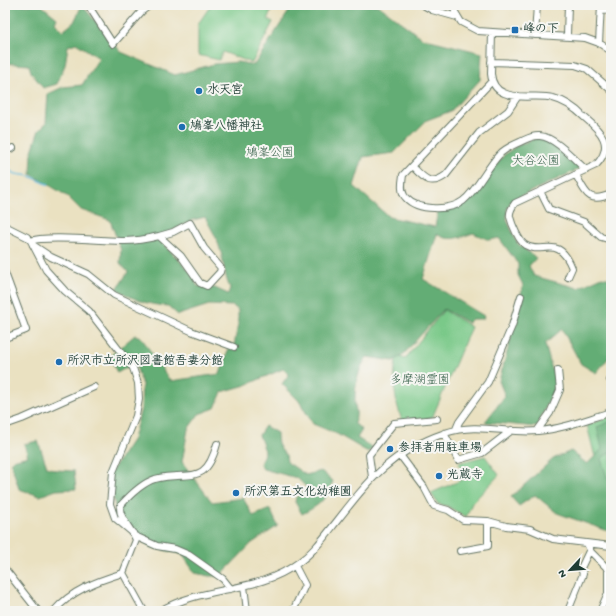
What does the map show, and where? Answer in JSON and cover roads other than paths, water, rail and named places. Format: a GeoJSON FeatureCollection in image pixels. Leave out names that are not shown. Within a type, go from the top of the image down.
{"type":"FeatureCollection","features":[{"type":"Feature","properties":{"kind":"street"},"geometry":{"type":"LineString","coordinates":[[88,5],[113,44],[142,11],[150,5]]}},
{"type":"Feature","properties":{"kind":"street"},"geometry":{"type":"LineString","coordinates":[[423,5],[432,10],[457,17]]}},
{"type":"Feature","properties":{"kind":"street"},"geometry":{"type":"LineString","coordinates":[[454,5],[457,17],[472,30],[492,33],[566,35],[585,38],[599,43],[611,51]]}},
{"type":"Feature","properties":{"kind":"street"},"geometry":{"type":"LineString","coordinates":[[527,5],[537,5],[535,35]]}},
{"type":"Feature","properties":{"kind":"street"},"geometry":{"type":"LineString","coordinates":[[566,35],[568,5]]}},
{"type":"Feature","properties":{"kind":"street"},"geometry":{"type":"LineString","coordinates":[[599,43],[601,8],[611,11]]}},
{"type":"Feature","properties":{"kind":"street"},"geometry":{"type":"LineString","coordinates":[[492,33],[492,81],[503,93],[518,96],[547,96],[570,104],[599,130],[605,142],[604,153],[596,165],[515,203],[511,209],[510,217],[521,241],[531,247],[551,247],[560,250],[568,258],[572,268],[568,277]]}},
{"type":"Feature","properties":{"kind":"street"},"geometry":{"type":"LineString","coordinates":[[491,62],[575,65],[587,69],[611,90]]}},
{"type":"Feature","properties":{"kind":"street"},"geometry":{"type":"LineString","coordinates":[[492,81],[403,175],[401,185],[405,197],[412,202],[438,208],[450,208],[464,200],[500,154],[531,137],[541,136],[550,138],[586,170]]}},
{"type":"Feature","properties":{"kind":"street"},"geometry":{"type":"LineString","coordinates":[[412,166],[424,178],[430,181],[442,178],[480,134],[508,111],[518,96]]}},
{"type":"Feature","properties":{"kind":"street"},"geometry":{"type":"LineString","coordinates":[[5,151],[13,148]]}},
{"type":"Feature","properties":{"kind":"street"},"geometry":{"type":"LineString","coordinates":[[576,175],[586,193],[592,198],[602,198],[611,194]]}},
{"type":"Feature","properties":{"kind":"street"},"geometry":{"type":"LineString","coordinates":[[540,191],[549,210],[584,222],[600,237],[611,240]]}},
{"type":"Feature","properties":{"kind":"street"},"geometry":{"type":"LineString","coordinates":[[32,243],[35,239],[126,241],[159,236],[173,232],[190,223],[204,248],[221,268],[220,272],[207,286],[200,283],[181,256],[159,236]]}},
{"type":"Feature","properties":{"kind":"street"},"geometry":{"type":"LineString","coordinates":[[5,226],[27,237],[32,243],[51,258],[88,274],[114,295],[191,331],[234,347]]}},
{"type":"Feature","properties":{"kind":"street"},"geometry":{"type":"LineString","coordinates":[[32,243],[39,259],[52,278],[89,312],[133,368],[138,383],[139,399],[136,416],[113,472],[110,504],[115,518],[134,535],[158,546],[184,552],[223,579],[230,589]]}},
{"type":"Feature","properties":{"kind":"street"},"geometry":{"type":"LineString","coordinates":[[5,273],[26,330],[5,338]]}},
{"type":"Feature","properties":{"kind":"street"},"geometry":{"type":"LineString","coordinates":[[456,429],[459,422],[488,382],[512,326],[521,296]]}},
{"type":"Feature","properties":{"kind":"street"},"geometry":{"type":"LineString","coordinates":[[537,431],[550,413],[560,390],[558,370]]}},
{"type":"Feature","properties":{"kind":"street"},"geometry":{"type":"LineString","coordinates":[[5,425],[94,387]]}},
{"type":"Feature","properties":{"kind":"street"},"geometry":{"type":"LineString","coordinates":[[160,611],[197,596],[272,579],[295,566],[316,547],[372,477],[400,455],[444,433],[456,429],[481,427],[537,431],[611,412]]}},
{"type":"Feature","properties":{"kind":"street"},"geometry":{"type":"LineString","coordinates":[[372,477],[369,456],[394,423],[437,419]]}},
{"type":"Feature","properties":{"kind":"street"},"geometry":{"type":"LineString","coordinates":[[444,433],[458,460],[482,453],[512,430]]}},
{"type":"Feature","properties":{"kind":"street"},"geometry":{"type":"LineString","coordinates":[[54,611],[61,603],[76,592],[102,579],[123,572],[136,543],[134,535],[120,510],[124,501],[138,489],[154,480],[203,472],[209,467],[217,444]]}},
{"type":"Feature","properties":{"kind":"street"},"geometry":{"type":"LineString","coordinates":[[400,455],[424,487],[434,506],[448,510],[463,520],[488,521],[506,526],[530,529],[553,539],[584,542],[608,569],[608,593],[600,611]]}},
{"type":"Feature","properties":{"kind":"street"},"geometry":{"type":"LineString","coordinates":[[460,551],[488,546],[488,521]]}},
{"type":"Feature","properties":{"kind":"street"},"geometry":{"type":"LineString","coordinates":[[589,547],[611,546]]}},
{"type":"Feature","properties":{"kind":"street"},"geometry":{"type":"LineString","coordinates":[[568,611],[583,574],[581,568],[589,547]]}},
{"type":"Feature","properties":{"kind":"street"},"geometry":{"type":"LineString","coordinates":[[293,611],[305,585],[295,566]]}},
{"type":"Feature","properties":{"kind":"street"},"geometry":{"type":"LineString","coordinates":[[5,569],[38,611]]}},
{"type":"Feature","properties":{"kind":"street"},"geometry":{"type":"LineString","coordinates":[[123,572],[144,611]]}},
{"type":"Feature","properties":{"kind":"street"},"geometry":{"type":"LineString","coordinates":[[244,586],[247,611]]}},
{"type":"Feature","properties":{"kind":"waterway"},"geometry":{"type":"LineString","coordinates":[[5,168],[16,174],[30,176],[49,185]]}},
{"type":"Feature","properties":{"kind":"place","name":"峰の下"},"geometry":{"type":"Point","coordinates":[515,30]}},
{"type":"Feature","properties":{"kind":"place","name":"水天宮"},"geometry":{"type":"Point","coordinates":[199,91]}},
{"type":"Feature","properties":{"kind":"place","name":"鳩峯八幡神社"},"geometry":{"type":"Point","coordinates":[182,127]}},
{"type":"Feature","properties":{"kind":"place","name":"所沢市立所沢図書館吾妻分館"},"geometry":{"type":"Point","coordinates":[59,362]}},
{"type":"Feature","properties":{"kind":"place","name":"参拝者用駐車場"},"geometry":{"type":"Point","coordinates":[390,449]}},
{"type":"Feature","properties":{"kind":"place","name":"光蔵寺"},"geometry":{"type":"Point","coordinates":[439,476]}},
{"type":"Feature","properties":{"kind":"place","name":"所沢第五文化幼稚園"},"geometry":{"type":"Point","coordinates":[236,493]}},
{"type":"Feature","properties":{"kind":"park label","name":"鳩峯公園"},"geometry":{"type":"Point","coordinates":[270,154]}},
{"type":"Feature","properties":{"kind":"park label","name":"大谷公園"},"geometry":{"type":"Point","coordinates":[536,162]}},
{"type":"Feature","properties":{"kind":"park label","name":"多摩湖霊園"},"geometry":{"type":"Point","coordinates":[420,381]}}]}
